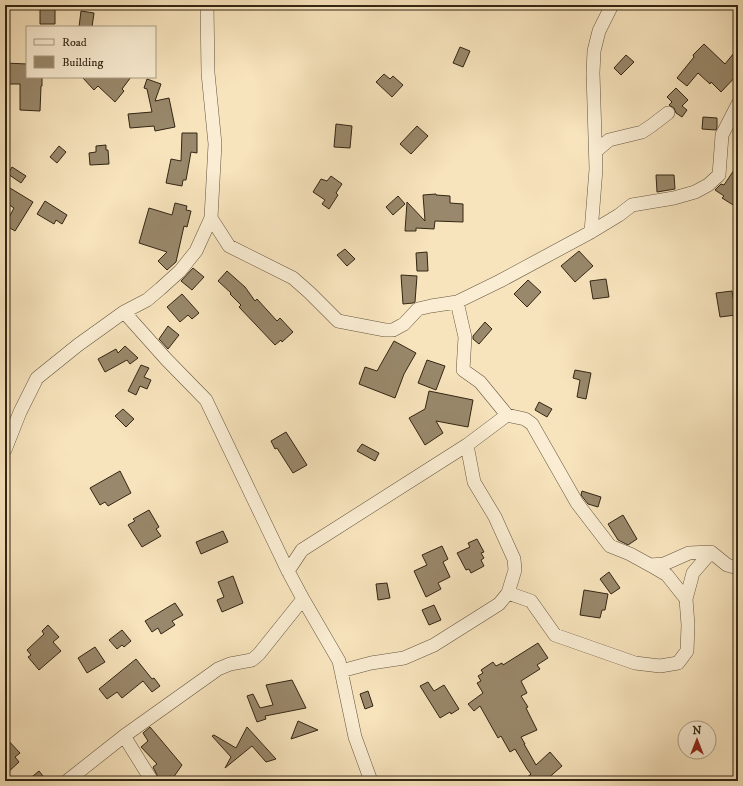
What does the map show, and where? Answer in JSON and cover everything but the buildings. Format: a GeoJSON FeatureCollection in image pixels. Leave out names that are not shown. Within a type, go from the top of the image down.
{"type":"FeatureCollection","features":[{"type":"Feature","properties":{"kind":"street"},"geometry":{"type":"LineString","coordinates":[[5,450],[20,412],[37,378],[78,345],[124,312],[147,300],[180,270],[196,251],[211,218],[215,144],[208,73],[207,5]]}},
{"type":"Feature","properties":{"kind":"street"},"geometry":{"type":"LineString","coordinates":[[590,232],[596,169],[592,73],[594,51],[599,31],[612,5]]}},
{"type":"Feature","properties":{"kind":"street"},"geometry":{"type":"LineString","coordinates":[[211,218],[229,246],[293,278],[338,321],[385,330],[393,330],[404,324],[418,309],[457,302],[500,281],[590,232],[619,215],[632,205],[685,196],[708,185],[719,175],[722,135],[738,104]]}},
{"type":"Feature","properties":{"kind":"street"},"geometry":{"type":"LineString","coordinates":[[596,152],[609,140],[642,132],[668,113]]}},
{"type":"Feature","properties":{"kind":"street"},"geometry":{"type":"LineString","coordinates":[[457,302],[465,337],[464,370],[480,382],[507,415],[525,419],[532,424],[577,503],[610,546],[630,554],[666,575],[686,599]]}},
{"type":"Feature","properties":{"kind":"street"},"geometry":{"type":"LineString","coordinates":[[124,312],[166,360],[206,400],[288,571],[339,661],[355,737],[371,781]]}},
{"type":"Feature","properties":{"kind":"street"},"geometry":{"type":"LineString","coordinates":[[288,571],[302,550],[467,445],[507,415]]}},
{"type":"Feature","properties":{"kind":"street"},"geometry":{"type":"LineString","coordinates":[[341,671],[371,663],[404,658],[434,645],[499,604],[508,593],[515,570],[514,559],[495,517],[474,482],[467,445]]}},
{"type":"Feature","properties":{"kind":"street"},"geometry":{"type":"LineString","coordinates":[[650,565],[664,564],[689,553],[711,552],[728,565],[738,568]]}},
{"type":"Feature","properties":{"kind":"street"},"geometry":{"type":"LineString","coordinates":[[508,593],[531,601],[554,635],[635,662],[660,666],[678,663],[687,651],[688,626],[686,599],[693,573],[711,552]]}},
{"type":"Feature","properties":{"kind":"street"},"geometry":{"type":"LineString","coordinates":[[67,781],[124,736],[218,669],[230,664],[252,660],[260,654],[303,599]]}},
{"type":"Feature","properties":{"kind":"street"},"geometry":{"type":"LineString","coordinates":[[124,736],[152,781]]}}]}
